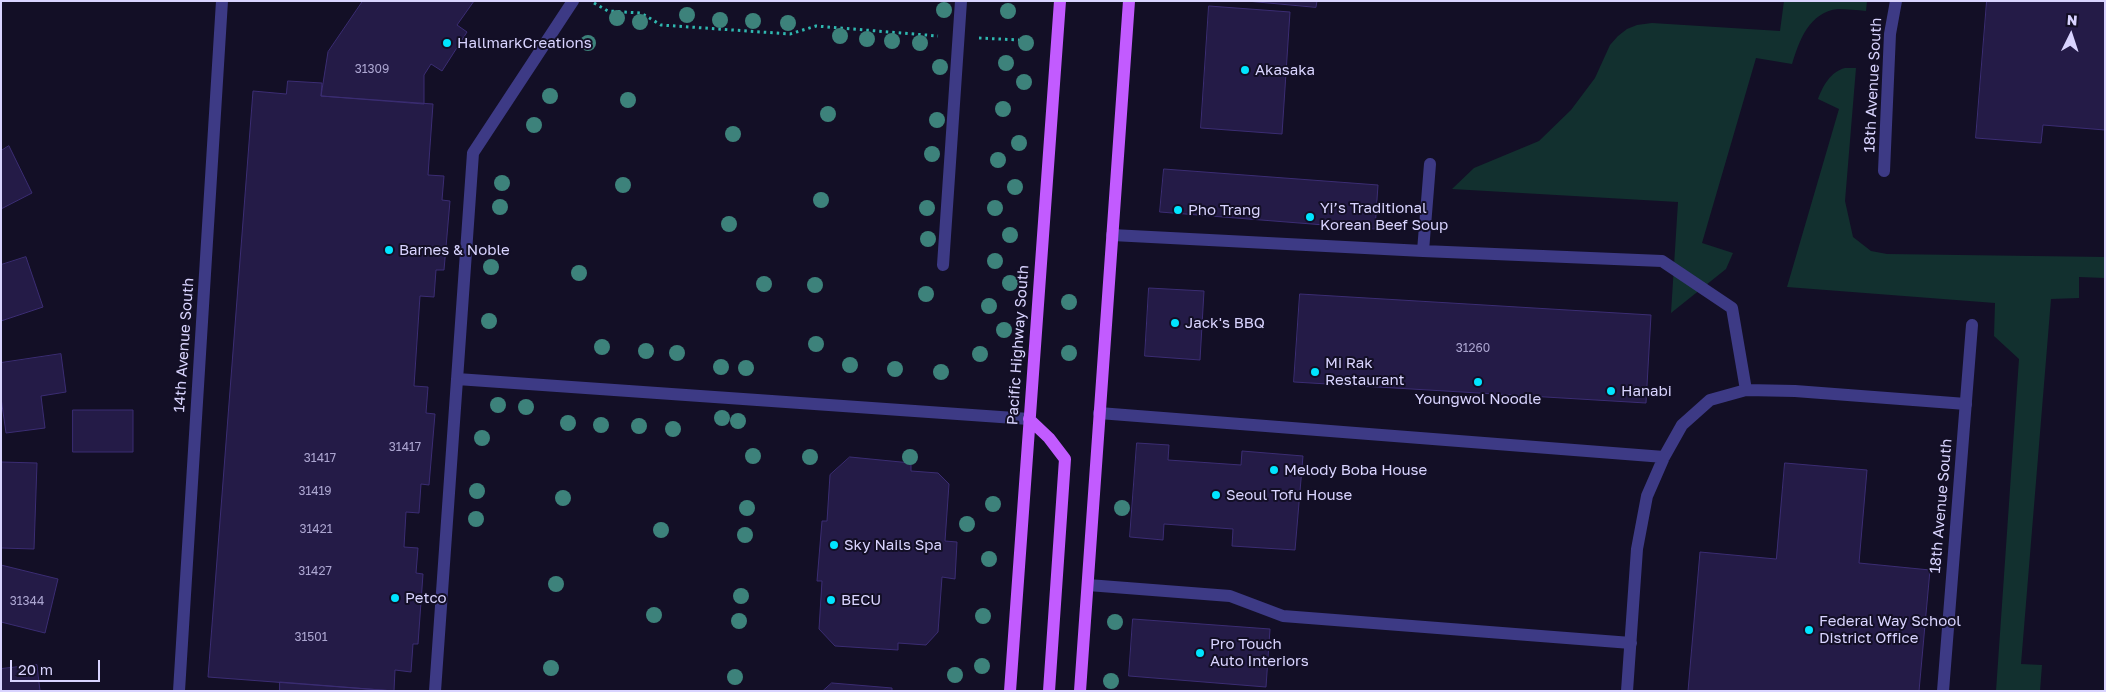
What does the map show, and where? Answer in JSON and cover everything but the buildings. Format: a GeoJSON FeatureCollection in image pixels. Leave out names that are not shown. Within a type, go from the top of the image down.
{"type":"FeatureCollection","features":[{"type":"Feature","properties":{"kind":"main road","name":"Pacific Highway South"},"geometry":{"type":"LineString","coordinates":[[1010,691],[1060,1]]}},
{"type":"Feature","properties":{"kind":"main road"},"geometry":{"type":"LineString","coordinates":[[1080,691],[1129,1]]}},
{"type":"Feature","properties":{"kind":"main road"},"geometry":{"type":"LineString","coordinates":[[1029,419],[1049,438],[1065,459],[1050,691]]}},
{"type":"Feature","properties":{"kind":"street","name":"14th Avenue South"},"geometry":{"type":"LineString","coordinates":[[179,691],[222,1]]}},
{"type":"Feature","properties":{"kind":"street"},"geometry":{"type":"LineString","coordinates":[[435,691],[473,153],[573,1]]}},
{"type":"Feature","properties":{"kind":"street"},"geometry":{"type":"LineString","coordinates":[[943,265],[961,1]]}},
{"type":"Feature","properties":{"kind":"street","name":"18th Avenue South"},"geometry":{"type":"LineString","coordinates":[[1884,171],[1890,34],[1896,1]]}},
{"type":"Feature","properties":{"kind":"street"},"geometry":{"type":"LineString","coordinates":[[1423,251],[1430,164]]}},
{"type":"Feature","properties":{"kind":"street"},"geometry":{"type":"LineString","coordinates":[[1112,235],[1662,261],[1732,308],[1746,390]]}},
{"type":"Feature","properties":{"kind":"street","name":"18th Avenue South"},"geometry":{"type":"LineString","coordinates":[[1943,691],[1972,324]]}},
{"type":"Feature","properties":{"kind":"street"},"geometry":{"type":"LineString","coordinates":[[457,379],[1029,419]]}},
{"type":"Feature","properties":{"kind":"street"},"geometry":{"type":"LineString","coordinates":[[1627,691],[1637,549],[1647,496],[1664,457],[1682,425],[1710,400],[1746,390],[1795,391],[1966,404]]}},
{"type":"Feature","properties":{"kind":"street"},"geometry":{"type":"LineString","coordinates":[[1099,413],[1664,457]]}},
{"type":"Feature","properties":{"kind":"street"},"geometry":{"type":"LineString","coordinates":[[1088,585],[1230,596],[1284,616],[1631,643]]}},
{"type":"Feature","properties":{"kind":"path"},"geometry":{"type":"LineString","coordinates":[[591,1],[608,11],[641,13],[661,25],[790,34],[816,26],[1019,40]]}},
{"type":"Feature","properties":{"kind":"green space"},"geometry":{"type":"Polygon","coordinates":[[[1784,1],[1867,1],[1866,11],[1838,9],[1828,11],[1820,16],[1802,37],[1792,64],[1756,58],[1702,243],[1733,253],[1726,269],[1671,313],[1678,202],[1452,189],[1474,168],[1539,141],[1571,110],[1595,78],[1610,45],[1627,29],[1637,25],[1652,23],[1780,31],[1784,1]]]}},
{"type":"Feature","properties":{"kind":"green space"},"geometry":{"type":"Polygon","coordinates":[[[1845,68],[1856,68],[1845,201],[1853,237],[1871,251],[1887,254],[2105,257],[2105,278],[2079,277],[2079,298],[2051,299],[2021,664],[2042,665],[2040,691],[1996,691],[2019,359],[1994,336],[1995,303],[1787,287],[1839,109],[1818,99],[1831,76],[1845,68]]]}},
{"type":"Feature","properties":{"kind":"place","name":"HallmarkCreations"},"geometry":{"type":"Point","coordinates":[447,43]}},
{"type":"Feature","properties":{"kind":"place","name":"Akasaka"},"geometry":{"type":"Point","coordinates":[1245,70]}},
{"type":"Feature","properties":{"kind":"place","name":"Pho Trang"},"geometry":{"type":"Point","coordinates":[1178,210]}},
{"type":"Feature","properties":{"kind":"place","name":"Yi’s Traditional Korean Beef Soup"},"geometry":{"type":"Point","coordinates":[1310,217]}},
{"type":"Feature","properties":{"kind":"place","name":"Barnes & Noble"},"geometry":{"type":"Point","coordinates":[389,250]}},
{"type":"Feature","properties":{"kind":"place","name":"Jack's BBQ"},"geometry":{"type":"Point","coordinates":[1175,323]}},
{"type":"Feature","properties":{"kind":"place","name":"Mi Rak Restaurant"},"geometry":{"type":"Point","coordinates":[1315,372]}},
{"type":"Feature","properties":{"kind":"place","name":"Youngwol Noodle"},"geometry":{"type":"Point","coordinates":[1478,382]}},
{"type":"Feature","properties":{"kind":"place","name":"Hanabi"},"geometry":{"type":"Point","coordinates":[1611,391]}},
{"type":"Feature","properties":{"kind":"place","name":"Melody Boba House"},"geometry":{"type":"Point","coordinates":[1274,470]}},
{"type":"Feature","properties":{"kind":"place","name":"Seoul Tofu House"},"geometry":{"type":"Point","coordinates":[1216,495]}},
{"type":"Feature","properties":{"kind":"place","name":"Sky Nails Spa"},"geometry":{"type":"Point","coordinates":[834,545]}},
{"type":"Feature","properties":{"kind":"place","name":"Petco"},"geometry":{"type":"Point","coordinates":[395,598]}},
{"type":"Feature","properties":{"kind":"place","name":"BECU"},"geometry":{"type":"Point","coordinates":[831,600]}},
{"type":"Feature","properties":{"kind":"place","name":"Federal Way School District Office"},"geometry":{"type":"Point","coordinates":[1809,630]}},
{"type":"Feature","properties":{"kind":"place","name":"Pro Touch Auto Interiors"},"geometry":{"type":"Point","coordinates":[1200,653]}}]}
